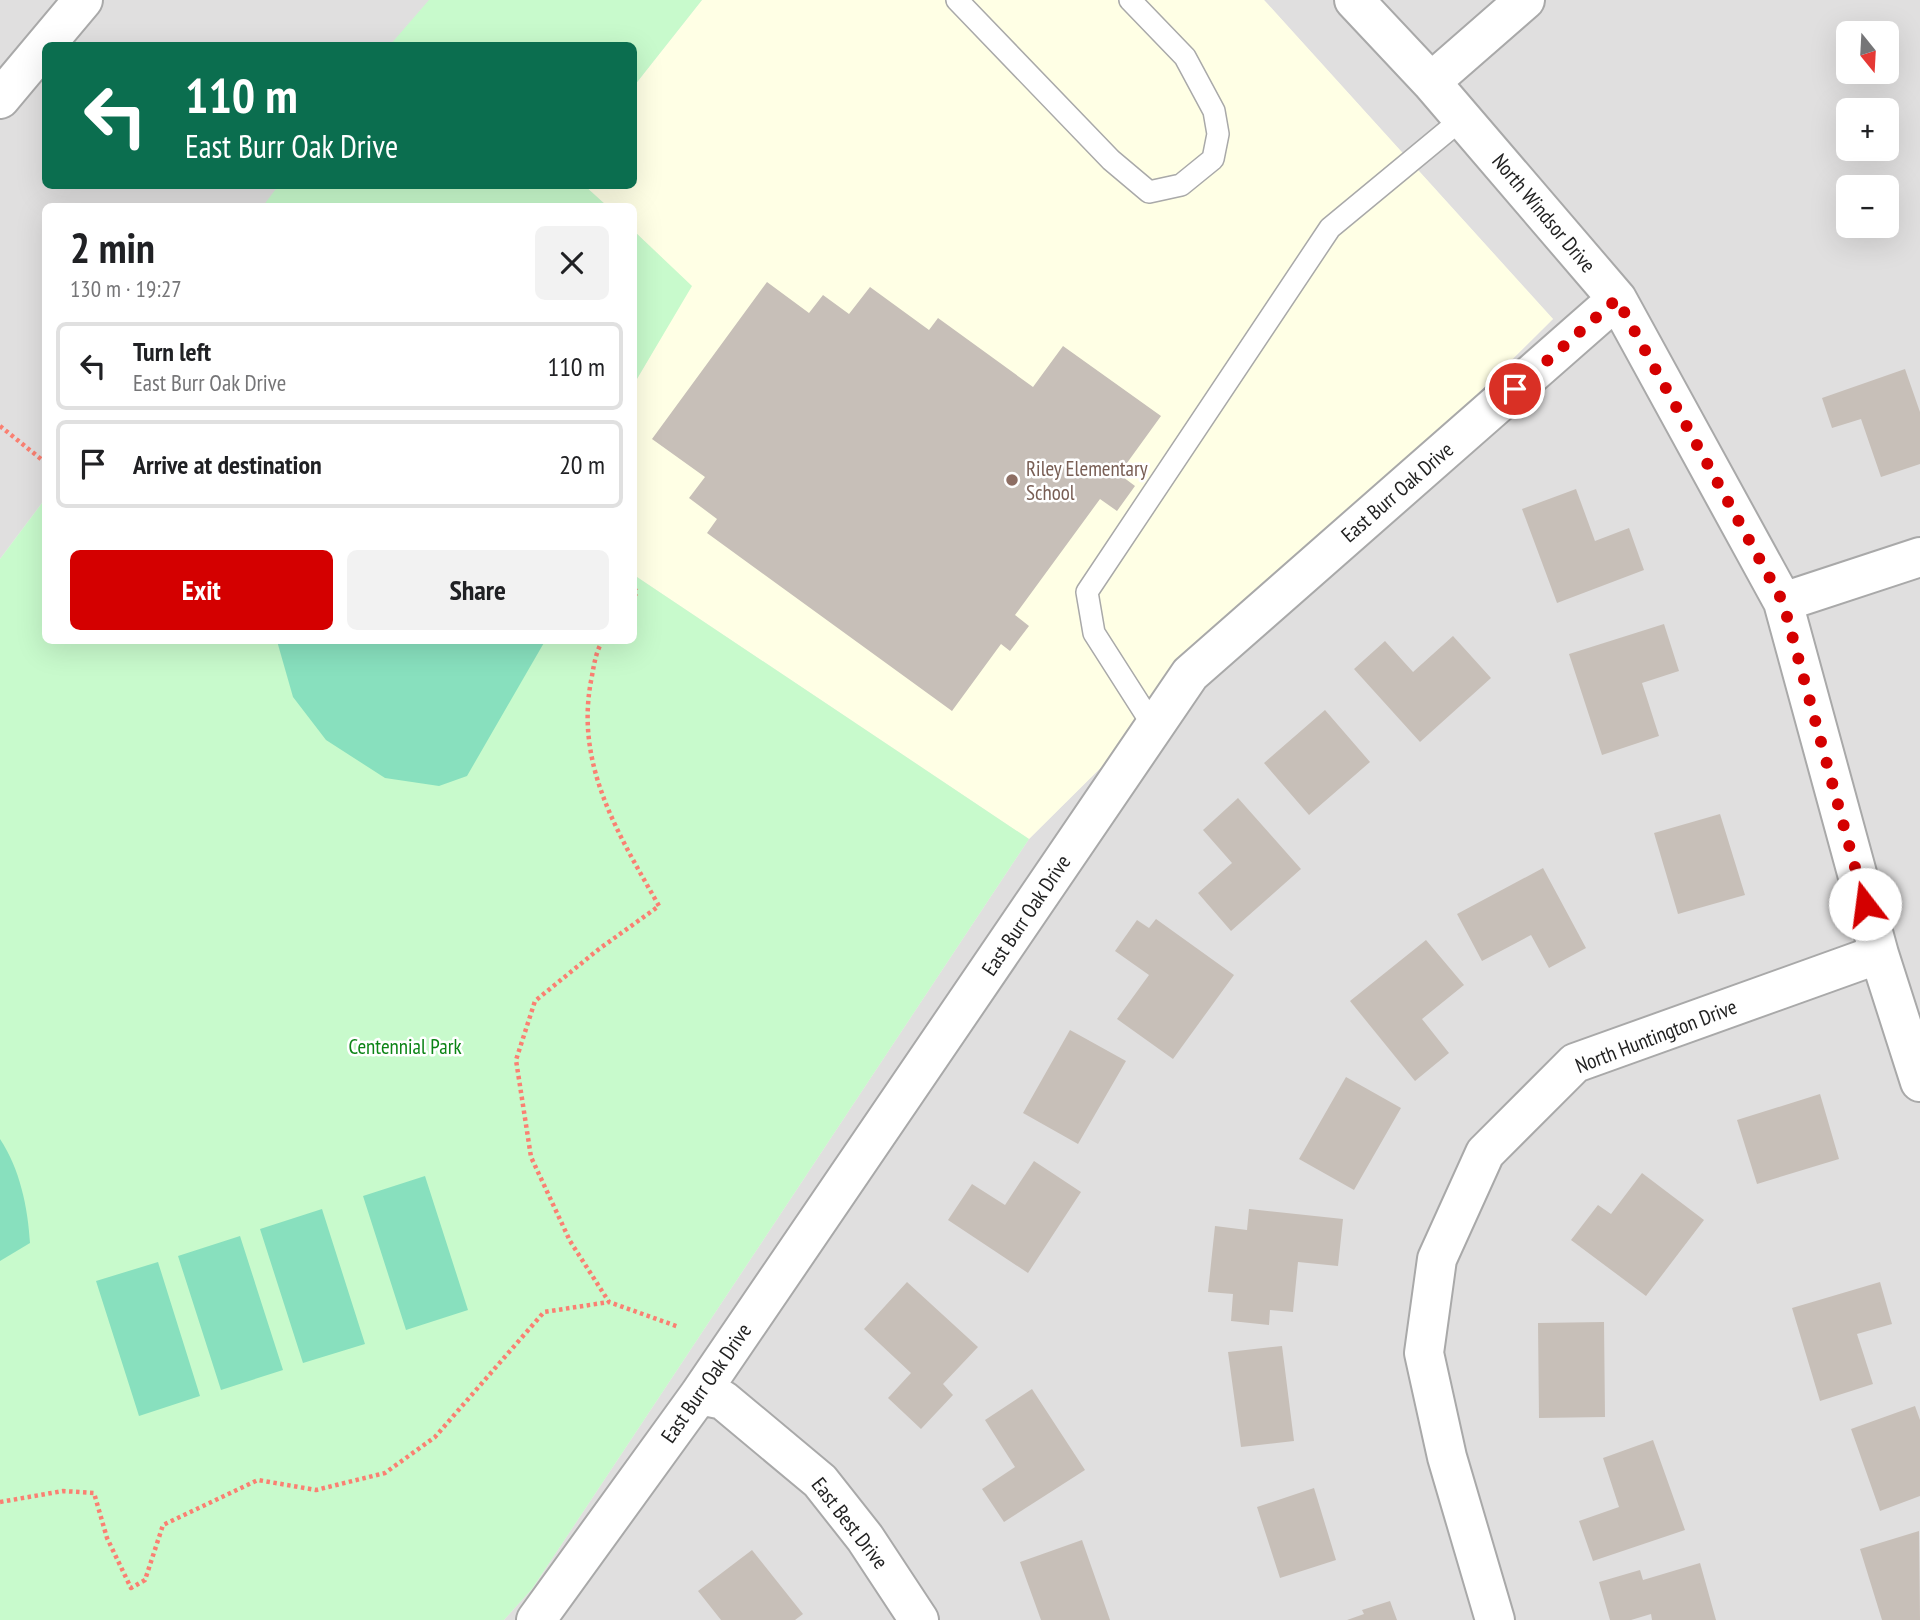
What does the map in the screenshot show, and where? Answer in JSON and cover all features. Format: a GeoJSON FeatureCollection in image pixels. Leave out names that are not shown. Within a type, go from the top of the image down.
{"type":"FeatureCollection","features":[{"type":"Feature","properties":{"kind":"street"},"geometry":{"type":"LineString","coordinates":[[48,42],[83,0]]}},
{"type":"Feature","properties":{"kind":"street","name":"North Windsor Drive"},"geometry":{"type":"LineString","coordinates":[[1354,0],[1463,118],[1617,299],[1783,602],[1879,954],[1920,1082]]}},
{"type":"Feature","properties":{"kind":"street"},"geometry":{"type":"LineString","coordinates":[[1431,82],[1525,0]]}},
{"type":"Feature","properties":{"kind":"street"},"geometry":{"type":"LineString","coordinates":[[0,99],[42,49]]}},
{"type":"Feature","properties":{"kind":"street","name":"East Burr Oak Drive"},"geometry":{"type":"LineString","coordinates":[[536,1620],[699,1395],[1190,674],[1617,299]]}},
{"type":"Feature","properties":{"kind":"street"},"geometry":{"type":"LineString","coordinates":[[1783,602],[1920,557]]}},
{"type":"Feature","properties":{"kind":"street","name":"North Huntington Drive"},"geometry":{"type":"LineString","coordinates":[[1495,1620],[1447,1457],[1424,1353],[1437,1259],[1485,1153],[1575,1063],[1879,954]]}},
{"type":"Feature","properties":{"kind":"street","name":"East Best Drive"},"geometry":{"type":"LineString","coordinates":[[699,1395],[723,1400],[820,1481],[865,1538],[919,1620]]}},
{"type":"Feature","properties":{"kind":"lane"},"geometry":{"type":"LineString","coordinates":[[957,0],[1111,160],[1149,192],[1181,185],[1213,159],[1218,134],[1214,111],[1185,57],[1130,0]]}},
{"type":"Feature","properties":{"kind":"lane"},"geometry":{"type":"LineString","coordinates":[[1154,727],[1094,633],[1087,592],[1330,228],[1463,118]]}},
{"type":"Feature","properties":{"kind":"path"},"geometry":{"type":"LineString","coordinates":[[0,426],[42,460]]}},
{"type":"Feature","properties":{"kind":"path"},"geometry":{"type":"LineString","coordinates":[[600,644],[596,651],[586,709],[593,773],[625,847],[659,906],[599,949],[535,1001],[516,1060],[531,1157],[570,1241],[609,1302]]}},
{"type":"Feature","properties":{"kind":"path"},"geometry":{"type":"LineString","coordinates":[[0,1502],[63,1491],[94,1493],[107,1538],[131,1588],[145,1580],[163,1525],[258,1480],[316,1490],[385,1474],[435,1437],[544,1312],[609,1302],[678,1327]]}},
{"type":"Feature","properties":{"kind":"shaded area"},"geometry":{"type":"Polygon","coordinates":[[[0,0],[441,0],[406,42],[42,42],[42,189],[284,189],[272,203],[42,203],[42,503],[0,559],[0,0]]]}},
{"type":"Feature","properties":{"kind":"shaded area","name":"Riley Elementary School"},"geometry":{"type":"Polygon","coordinates":[[[702,0],[1264,0],[1553,319],[1029,839],[637,577],[637,379],[691,286],[637,234],[637,203],[604,203],[588,189],[637,189],[637,82],[702,0]]]}},
{"type":"Feature","properties":{"kind":"shaded area"},"geometry":{"type":"Polygon","coordinates":[[[1264,0],[1920,0],[1920,1620],[504,1620],[532,1589],[1029,839],[1553,319],[1264,0]]]}},
{"type":"Feature","properties":{"kind":"green space"},"geometry":{"type":"Polygon","coordinates":[[[429,0],[702,0],[637,82],[637,42],[393,42],[429,0]]]}},
{"type":"Feature","properties":{"kind":"green space"},"geometry":{"type":"Polygon","coordinates":[[[276,189],[588,189],[604,203],[265,203],[276,189]]]}},
{"type":"Feature","properties":{"kind":"green space"},"geometry":{"type":"Polygon","coordinates":[[[637,234],[692,286],[637,379],[637,234]]]}},
{"type":"Feature","properties":{"kind":"green space","name":"Centennial Park"},"geometry":{"type":"Polygon","coordinates":[[[42,503],[42,644],[637,644],[637,577],[1029,839],[532,1589],[504,1620],[0,1620],[0,559],[42,503]]]}},
{"type":"Feature","properties":{"kind":"green space"},"geometry":{"type":"Polygon","coordinates":[[[278,644],[543,644],[467,776],[439,786],[385,778],[326,740],[293,697],[278,644]]]}},
{"type":"Feature","properties":{"kind":"green space"},"geometry":{"type":"Polygon","coordinates":[[[0,1139],[13,1163],[22,1189],[30,1243],[0,1261],[0,1139]]]}},
{"type":"Feature","properties":{"kind":"green space"},"geometry":{"type":"Polygon","coordinates":[[[425,1176],[468,1310],[406,1330],[363,1196],[425,1176]]]}},
{"type":"Feature","properties":{"kind":"green space"},"geometry":{"type":"Polygon","coordinates":[[[322,1209],[365,1344],[303,1363],[260,1229],[322,1209]]]}},
{"type":"Feature","properties":{"kind":"green space"},"geometry":{"type":"Polygon","coordinates":[[[240,1236],[283,1370],[221,1390],[178,1256],[240,1236]]]}},
{"type":"Feature","properties":{"kind":"green space"},"geometry":{"type":"Polygon","coordinates":[[[158,1262],[200,1396],[139,1416],[96,1281],[158,1262]]]}},
{"type":"Feature","properties":{"kind":"building"},"geometry":{"type":"Polygon","coordinates":[[[767,282],[809,313],[823,295],[849,314],[870,287],[929,330],[938,318],[1033,387],[1063,346],[1161,416],[1119,474],[1135,486],[1117,511],[1100,499],[1015,615],[1029,626],[1010,651],[1001,644],[952,711],[707,533],[717,519],[689,498],[705,477],[652,439],[767,282]]]}},
{"type":"Feature","properties":{"kind":"building"},"geometry":{"type":"Polygon","coordinates":[[[1905,369],[1920,412],[1920,464],[1881,477],[1861,419],[1832,428],[1822,398],[1905,369]]]}},
{"type":"Feature","properties":{"kind":"building"},"geometry":{"type":"Polygon","coordinates":[[[1576,489],[1595,541],[1629,528],[1644,570],[1557,603],[1522,509],[1576,489]]]}},
{"type":"Feature","properties":{"kind":"building"},"geometry":{"type":"Polygon","coordinates":[[[1664,624],[1679,671],[1642,683],[1659,736],[1602,755],[1569,654],[1664,624]]]}},
{"type":"Feature","properties":{"kind":"building"},"geometry":{"type":"Polygon","coordinates":[[[1453,636],[1491,678],[1420,742],[1354,669],[1385,641],[1413,672],[1453,636]]]}},
{"type":"Feature","properties":{"kind":"building"},"geometry":{"type":"Polygon","coordinates":[[[1325,710],[1370,762],[1309,815],[1264,763],[1325,710]]]}},
{"type":"Feature","properties":{"kind":"building"},"geometry":{"type":"Polygon","coordinates":[[[1238,798],[1301,869],[1231,931],[1198,893],[1232,863],[1203,830],[1238,798]]]}},
{"type":"Feature","properties":{"kind":"building"},"geometry":{"type":"Polygon","coordinates":[[[1720,814],[1745,895],[1678,914],[1654,833],[1720,814]]]}},
{"type":"Feature","properties":{"kind":"building"},"geometry":{"type":"Polygon","coordinates":[[[1543,868],[1586,948],[1549,968],[1531,935],[1482,961],[1457,914],[1543,868]]]}},
{"type":"Feature","properties":{"kind":"building"},"geometry":{"type":"Polygon","coordinates":[[[1156,919],[1234,975],[1173,1059],[1117,1019],[1149,975],[1115,951],[1137,920],[1149,928],[1156,919]]]}},
{"type":"Feature","properties":{"kind":"building"},"geometry":{"type":"Polygon","coordinates":[[[1426,940],[1464,985],[1422,1019],[1449,1053],[1415,1081],[1350,1001],[1426,940]]]}},
{"type":"Feature","properties":{"kind":"building"},"geometry":{"type":"Polygon","coordinates":[[[1070,1030],[1126,1061],[1078,1144],[1023,1113],[1070,1030]]]}},
{"type":"Feature","properties":{"kind":"building"},"geometry":{"type":"Polygon","coordinates":[[[1346,1077],[1401,1108],[1354,1190],[1299,1159],[1346,1077]]]}},
{"type":"Feature","properties":{"kind":"building"},"geometry":{"type":"Polygon","coordinates":[[[1820,1094],[1839,1159],[1757,1184],[1737,1120],[1820,1094]]]}},
{"type":"Feature","properties":{"kind":"building"},"geometry":{"type":"Polygon","coordinates":[[[1034,1161],[1081,1192],[1028,1273],[948,1220],[972,1184],[1005,1205],[1034,1161]]]}},
{"type":"Feature","properties":{"kind":"building"},"geometry":{"type":"Polygon","coordinates":[[[1642,1173],[1704,1220],[1646,1296],[1571,1240],[1598,1205],[1611,1214],[1642,1173]]]}},
{"type":"Feature","properties":{"kind":"building"},"geometry":{"type":"Polygon","coordinates":[[[1249,1209],[1343,1219],[1338,1266],[1298,1262],[1293,1312],[1270,1310],[1269,1325],[1231,1321],[1233,1294],[1208,1292],[1215,1226],[1247,1230],[1249,1209]]]}},
{"type":"Feature","properties":{"kind":"building"},"geometry":{"type":"Polygon","coordinates":[[[907,1282],[978,1347],[943,1384],[953,1395],[921,1429],[888,1398],[911,1373],[864,1329],[907,1282]]]}},
{"type":"Feature","properties":{"kind":"building"},"geometry":{"type":"Polygon","coordinates":[[[1880,1282],[1892,1324],[1857,1334],[1873,1384],[1820,1401],[1792,1308],[1880,1282]]]}},
{"type":"Feature","properties":{"kind":"building"},"geometry":{"type":"Polygon","coordinates":[[[1604,1322],[1605,1417],[1539,1418],[1538,1323],[1604,1322]]]}},
{"type":"Feature","properties":{"kind":"building"},"geometry":{"type":"Polygon","coordinates":[[[1282,1346],[1294,1441],[1241,1447],[1228,1352],[1282,1346]]]}},
{"type":"Feature","properties":{"kind":"building"},"geometry":{"type":"Polygon","coordinates":[[[1032,1389],[1085,1470],[1004,1522],[982,1489],[1015,1467],[985,1420],[1032,1389]]]}},
{"type":"Feature","properties":{"kind":"building"},"geometry":{"type":"Polygon","coordinates":[[[1915,1406],[1920,1420],[1920,1496],[1880,1511],[1851,1429],[1915,1406]]]}},
{"type":"Feature","properties":{"kind":"building"},"geometry":{"type":"Polygon","coordinates":[[[1653,1440],[1685,1530],[1593,1561],[1579,1521],[1619,1507],[1603,1458],[1653,1440]]]}},
{"type":"Feature","properties":{"kind":"building"},"geometry":{"type":"Polygon","coordinates":[[[1314,1488],[1336,1560],[1280,1578],[1257,1507],[1314,1488]]]}},
{"type":"Feature","properties":{"kind":"building"},"geometry":{"type":"Polygon","coordinates":[[[1919,1531],[1920,1620],[1882,1620],[1860,1549],[1919,1531]]]}},
{"type":"Feature","properties":{"kind":"building"},"geometry":{"type":"Polygon","coordinates":[[[1082,1540],[1110,1620],[1041,1620],[1020,1562],[1082,1540]]]}},
{"type":"Feature","properties":{"kind":"building"},"geometry":{"type":"Polygon","coordinates":[[[752,1550],[803,1614],[795,1620],[721,1620],[698,1591],[752,1550]]]}},
{"type":"Feature","properties":{"kind":"building"},"geometry":{"type":"Polygon","coordinates":[[[1700,1563],[1716,1620],[1652,1620],[1651,1614],[1631,1620],[1610,1620],[1599,1582],[1640,1570],[1643,1580],[1700,1563]]]}},
{"type":"Feature","properties":{"kind":"building"},"geometry":{"type":"Polygon","coordinates":[[[1390,1601],[1397,1620],[1347,1620],[1364,1614],[1362,1610],[1390,1601]]]}},
{"type":"Feature","properties":{"kind":"place","name":"Riley Elementary School"},"geometry":{"type":"Point","coordinates":[1012,480]}},
{"type":"Feature","properties":{"kind":"route"},"geometry":{"type":"LineString","coordinates":[[1515,389],[1617,299],[1783,602],[1865,904]]}}]}
